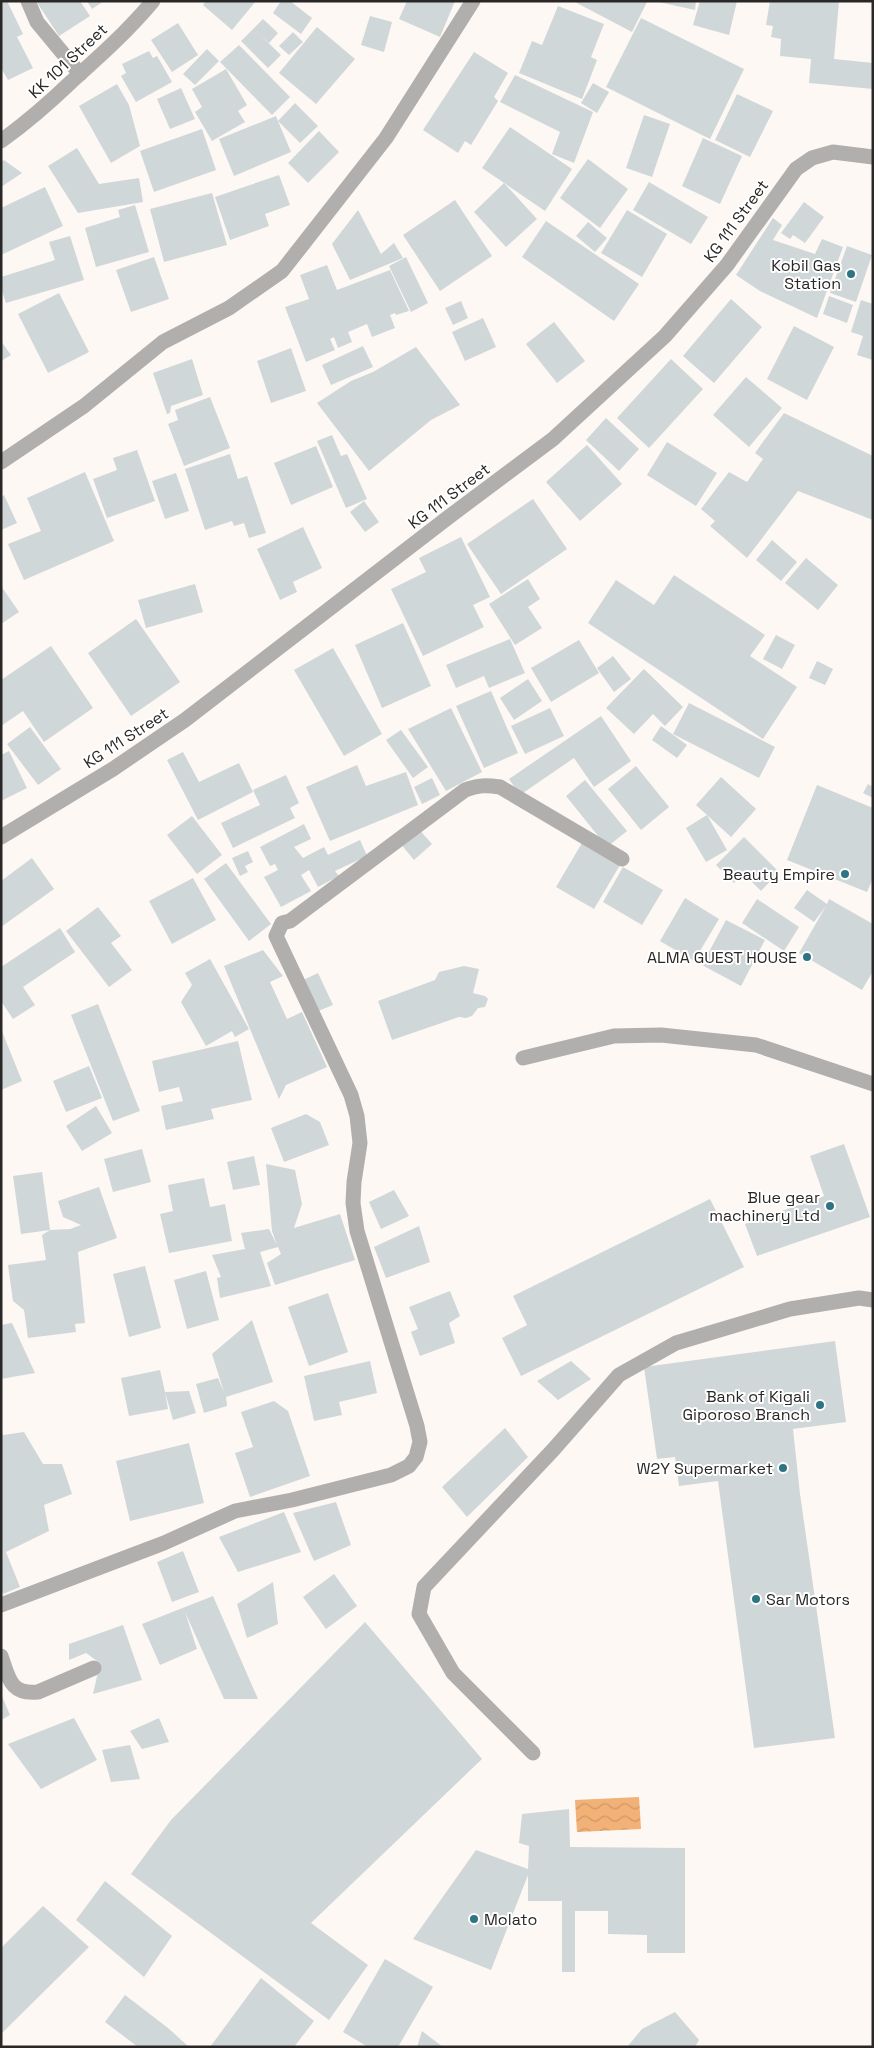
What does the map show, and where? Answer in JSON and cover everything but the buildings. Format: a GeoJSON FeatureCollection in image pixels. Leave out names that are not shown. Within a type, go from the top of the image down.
{"type":"FeatureCollection","features":[{"type":"Feature","properties":{"kind":"street"},"geometry":{"type":"LineString","coordinates":[[28,1],[37,22],[80,74]]}},
{"type":"Feature","properties":{"kind":"street","name":"KK 101 Street"},"geometry":{"type":"LineString","coordinates":[[1,141],[25,125],[131,27],[153,1]]}},
{"type":"Feature","properties":{"kind":"street"},"geometry":{"type":"LineString","coordinates":[[1,462],[84,406],[164,342],[229,308],[282,271],[386,138],[473,1]]}},
{"type":"Feature","properties":{"kind":"street","name":"KG 111 Street"},"geometry":{"type":"LineString","coordinates":[[1,837],[114,769],[185,720],[553,439],[665,336],[727,265],[796,169],[812,158],[833,152],[873,157]]}},
{"type":"Feature","properties":{"kind":"street"},"geometry":{"type":"LineString","coordinates":[[1,1605],[164,1543],[235,1511],[292,1500],[391,1475],[409,1466],[416,1457],[420,1442],[417,1426],[357,1230],[353,1203],[360,1143],[357,1116],[351,1095],[276,936],[278,930],[282,923],[290,920],[465,790],[476,785],[486,784],[500,787],[622,859]]}},
{"type":"Feature","properties":{"kind":"street"},"geometry":{"type":"LineString","coordinates":[[523,1058],[614,1036],[661,1035],[756,1045],[873,1084]]}},
{"type":"Feature","properties":{"kind":"street"},"geometry":{"type":"LineString","coordinates":[[533,1752],[453,1673],[419,1614],[424,1586],[553,1450],[619,1375],[676,1342],[790,1309],[859,1298],[873,1300]]}},
{"type":"Feature","properties":{"kind":"street"},"geometry":{"type":"LineString","coordinates":[[1,1656],[12,1684],[18,1691],[28,1693],[38,1692],[94,1668]]}},
{"type":"Feature","properties":{"kind":"water"},"geometry":{"type":"Polygon","coordinates":[[[639,1797],[641,1829],[577,1832],[575,1800],[639,1797]]]}},
{"type":"Feature","properties":{"kind":"place","name":"Kobil Gas Station"},"geometry":{"type":"Point","coordinates":[851,274]}},
{"type":"Feature","properties":{"kind":"place","name":"Beauty Empire"},"geometry":{"type":"Point","coordinates":[845,874]}},
{"type":"Feature","properties":{"kind":"place","name":"ALMA GUEST HOUSE"},"geometry":{"type":"Point","coordinates":[807,957]}},
{"type":"Feature","properties":{"kind":"place","name":"Blue gear machinery Ltd"},"geometry":{"type":"Point","coordinates":[830,1206]}},
{"type":"Feature","properties":{"kind":"place","name":"Bank of Kigali Giporoso Branch"},"geometry":{"type":"Point","coordinates":[820,1405]}},
{"type":"Feature","properties":{"kind":"place","name":"W2Y Supermarket"},"geometry":{"type":"Point","coordinates":[783,1468]}},
{"type":"Feature","properties":{"kind":"place","name":"Sar Motors"},"geometry":{"type":"Point","coordinates":[756,1599]}},
{"type":"Feature","properties":{"kind":"place","name":"Molato"},"geometry":{"type":"Point","coordinates":[474,1919]}}]}
